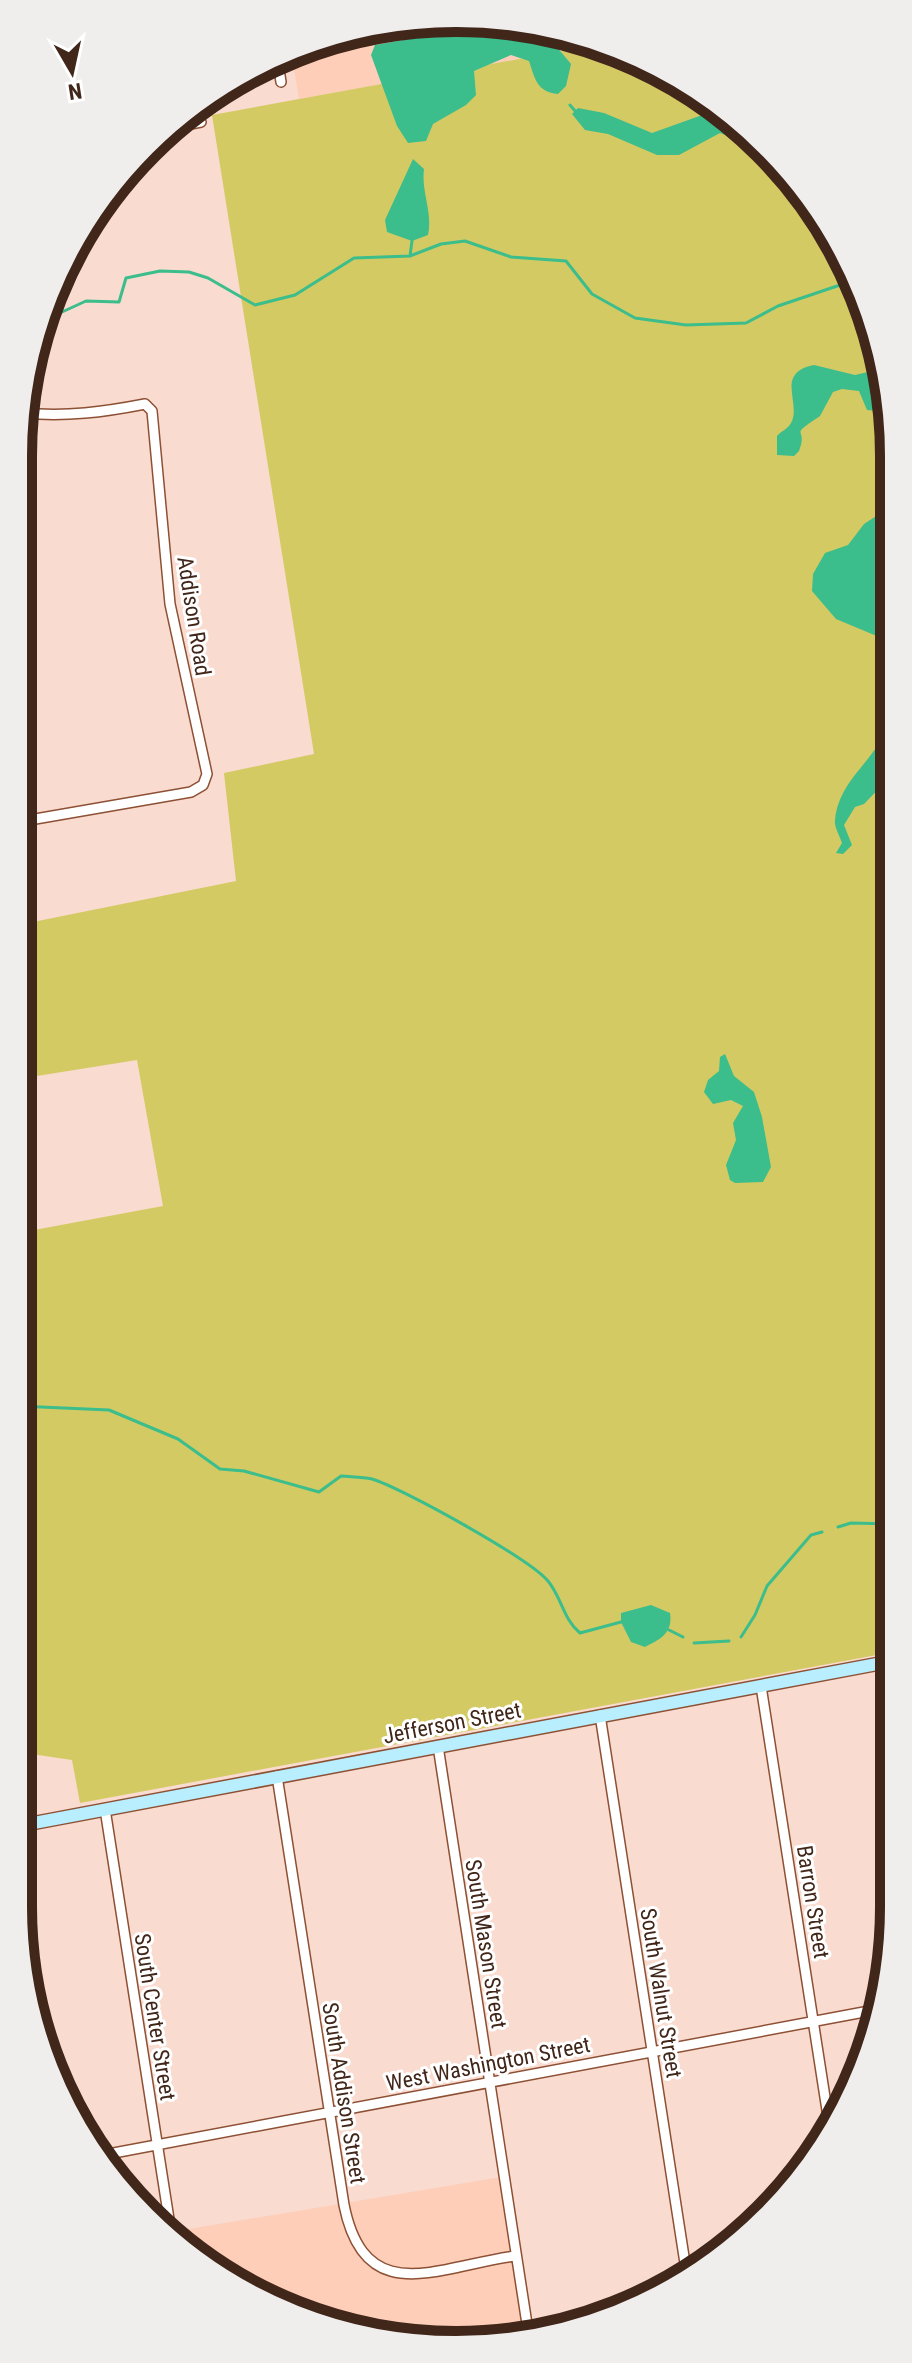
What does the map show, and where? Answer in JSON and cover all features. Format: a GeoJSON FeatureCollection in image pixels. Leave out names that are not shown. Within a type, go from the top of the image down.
{"type":"FeatureCollection","features":[{"type":"Feature","properties":{"kind":"street"},"geometry":{"type":"LineString","coordinates":[[279,71],[281,82]]}},
{"type":"Feature","properties":{"kind":"street"},"geometry":{"type":"LineString","coordinates":[[194,123],[201,122]]}},
{"type":"Feature","properties":{"kind":"street","name":"Addison Road"},"geometry":{"type":"LineString","coordinates":[[32,820],[191,792],[203,785],[207,774],[170,604],[152,411],[145,404],[100,413],[35,414]]}},
{"type":"Feature","properties":{"kind":"street","name":"Jefferson Street"},"geometry":{"type":"LineString","coordinates":[[32,1823],[880,1663]]}},
{"type":"Feature","properties":{"kind":"street","name":"Barron Street"},"geometry":{"type":"LineString","coordinates":[[761,1686],[827,2111]]}},
{"type":"Feature","properties":{"kind":"street","name":"South Walnut Street"},"geometry":{"type":"LineString","coordinates":[[600,1715],[685,2264]]}},
{"type":"Feature","properties":{"kind":"street","name":"South Mason Street"},"geometry":{"type":"LineString","coordinates":[[438,1746],[527,2325]]}},
{"type":"Feature","properties":{"kind":"street","name":"South Addison Street"},"geometry":{"type":"LineString","coordinates":[[277,1776],[349,2231],[359,2251],[383,2270],[402,2276],[515,2256]]}},
{"type":"Feature","properties":{"kind":"street","name":"South Center Street"},"geometry":{"type":"LineString","coordinates":[[105,1809],[169,2219]]}},
{"type":"Feature","properties":{"kind":"street","name":"West Washington Street"},"geometry":{"type":"LineString","coordinates":[[111,2153],[867,2011]]}},
{"type":"Feature","properties":{"kind":"shaded area"},"geometry":{"type":"Polygon","coordinates":[[[447,32],[484,33],[556,44],[571,64],[566,86],[558,94],[545,91],[538,84],[529,61],[511,55],[474,71],[476,95],[466,105],[433,124],[426,141],[408,143],[397,126],[371,55],[375,45],[447,32]]]}},
{"type":"Feature","properties":{"kind":"shaded area"},"geometry":{"type":"Polygon","coordinates":[[[428,33],[484,33],[539,40],[574,49],[299,99],[293,64],[373,40],[428,33]]]}},
{"type":"Feature","properties":{"kind":"shaded area"},"geometry":{"type":"Polygon","coordinates":[[[574,49],[618,64],[668,89],[692,103],[736,137],[775,176],[809,220],[848,294],[872,373],[880,456],[880,1654],[80,1803],[72,1760],[32,1754],[32,1230],[163,1206],[137,1060],[32,1077],[32,922],[236,881],[224,773],[314,754],[212,115],[574,49]]]}},
{"type":"Feature","properties":{"kind":"shaded area"},"geometry":{"type":"Polygon","coordinates":[[[578,108],[604,113],[652,133],[706,114],[739,140],[720,133],[679,155],[657,155],[608,134],[585,130],[572,114],[578,108]]]}},
{"type":"Feature","properties":{"kind":"shaded area"},"geometry":{"type":"Polygon","coordinates":[[[413,159],[424,169],[429,227],[428,235],[412,241],[387,232],[385,220],[413,159]]]}},
{"type":"Feature","properties":{"kind":"shaded area"},"geometry":{"type":"Polygon","coordinates":[[[814,365],[855,375],[872,371],[877,411],[867,410],[859,391],[842,389],[833,392],[820,416],[801,430],[799,451],[794,456],[777,455],[777,436],[790,425],[794,415],[792,382],[802,369],[814,365]]]}},
{"type":"Feature","properties":{"kind":"shaded area"},"geometry":{"type":"Polygon","coordinates":[[[880,514],[880,637],[836,619],[812,591],[813,574],[825,553],[848,545],[864,524],[880,514]]]}},
{"type":"Feature","properties":{"kind":"shaded area"},"geometry":{"type":"Polygon","coordinates":[[[880,740],[880,787],[864,804],[855,807],[844,825],[852,845],[843,854],[836,853],[842,843],[835,823],[842,795],[880,740]]]}},
{"type":"Feature","properties":{"kind":"shaded area"},"geometry":{"type":"Polygon","coordinates":[[[725,1054],[734,1076],[754,1092],[762,1117],[771,1167],[763,1182],[735,1183],[730,1180],[726,1165],[736,1140],[733,1123],[743,1106],[731,1100],[713,1104],[704,1092],[708,1080],[719,1071],[720,1057],[725,1054]]]}},
{"type":"Feature","properties":{"kind":"shaded area"},"geometry":{"type":"Polygon","coordinates":[[[651,1605],[670,1613],[670,1626],[665,1634],[645,1647],[631,1642],[621,1622],[621,1613],[651,1605]]]}},
{"type":"Feature","properties":{"kind":"shaded area"},"geometry":{"type":"Polygon","coordinates":[[[33,1925],[41,1980],[39,1980],[33,1925]]]}},
{"type":"Feature","properties":{"kind":"shaded area"},"geometry":{"type":"Polygon","coordinates":[[[501,2177],[524,2325],[484,2330],[428,2330],[346,2317],[268,2287],[220,2260],[182,2230],[501,2177]]]}},
{"type":"Feature","properties":{"kind":"waterway"},"geometry":{"type":"LineString","coordinates":[[570,105],[576,112]]}},
{"type":"Feature","properties":{"kind":"waterway"},"geometry":{"type":"LineString","coordinates":[[58,311],[62,312],[86,301],[119,302],[126,278],[160,271],[189,272],[208,278],[255,305],[295,295],[354,258],[410,256],[412,241]]}},
{"type":"Feature","properties":{"kind":"waterway"},"geometry":{"type":"LineString","coordinates":[[410,256],[441,244],[465,241],[511,257],[566,261],[592,294],[635,318],[686,325],[746,323],[778,306],[843,284]]}},
{"type":"Feature","properties":{"kind":"waterway"},"geometry":{"type":"LineString","coordinates":[[32,1407],[109,1410],[178,1439],[220,1469],[244,1471],[319,1492],[341,1476],[372,1479],[464,1525],[536,1571],[553,1588],[570,1621],[580,1633],[621,1622]]}},
{"type":"Feature","properties":{"kind":"waterway"},"geometry":{"type":"LineString","coordinates":[[838,1527],[851,1523],[880,1524]]}},
{"type":"Feature","properties":{"kind":"waterway"},"geometry":{"type":"LineString","coordinates":[[741,1637],[755,1615],[767,1586],[811,1535],[822,1532]]}},
{"type":"Feature","properties":{"kind":"waterway"},"geometry":{"type":"LineString","coordinates":[[669,1630],[683,1637]]}},
{"type":"Feature","properties":{"kind":"waterway"},"geometry":{"type":"LineString","coordinates":[[694,1643],[729,1641]]}}]}
